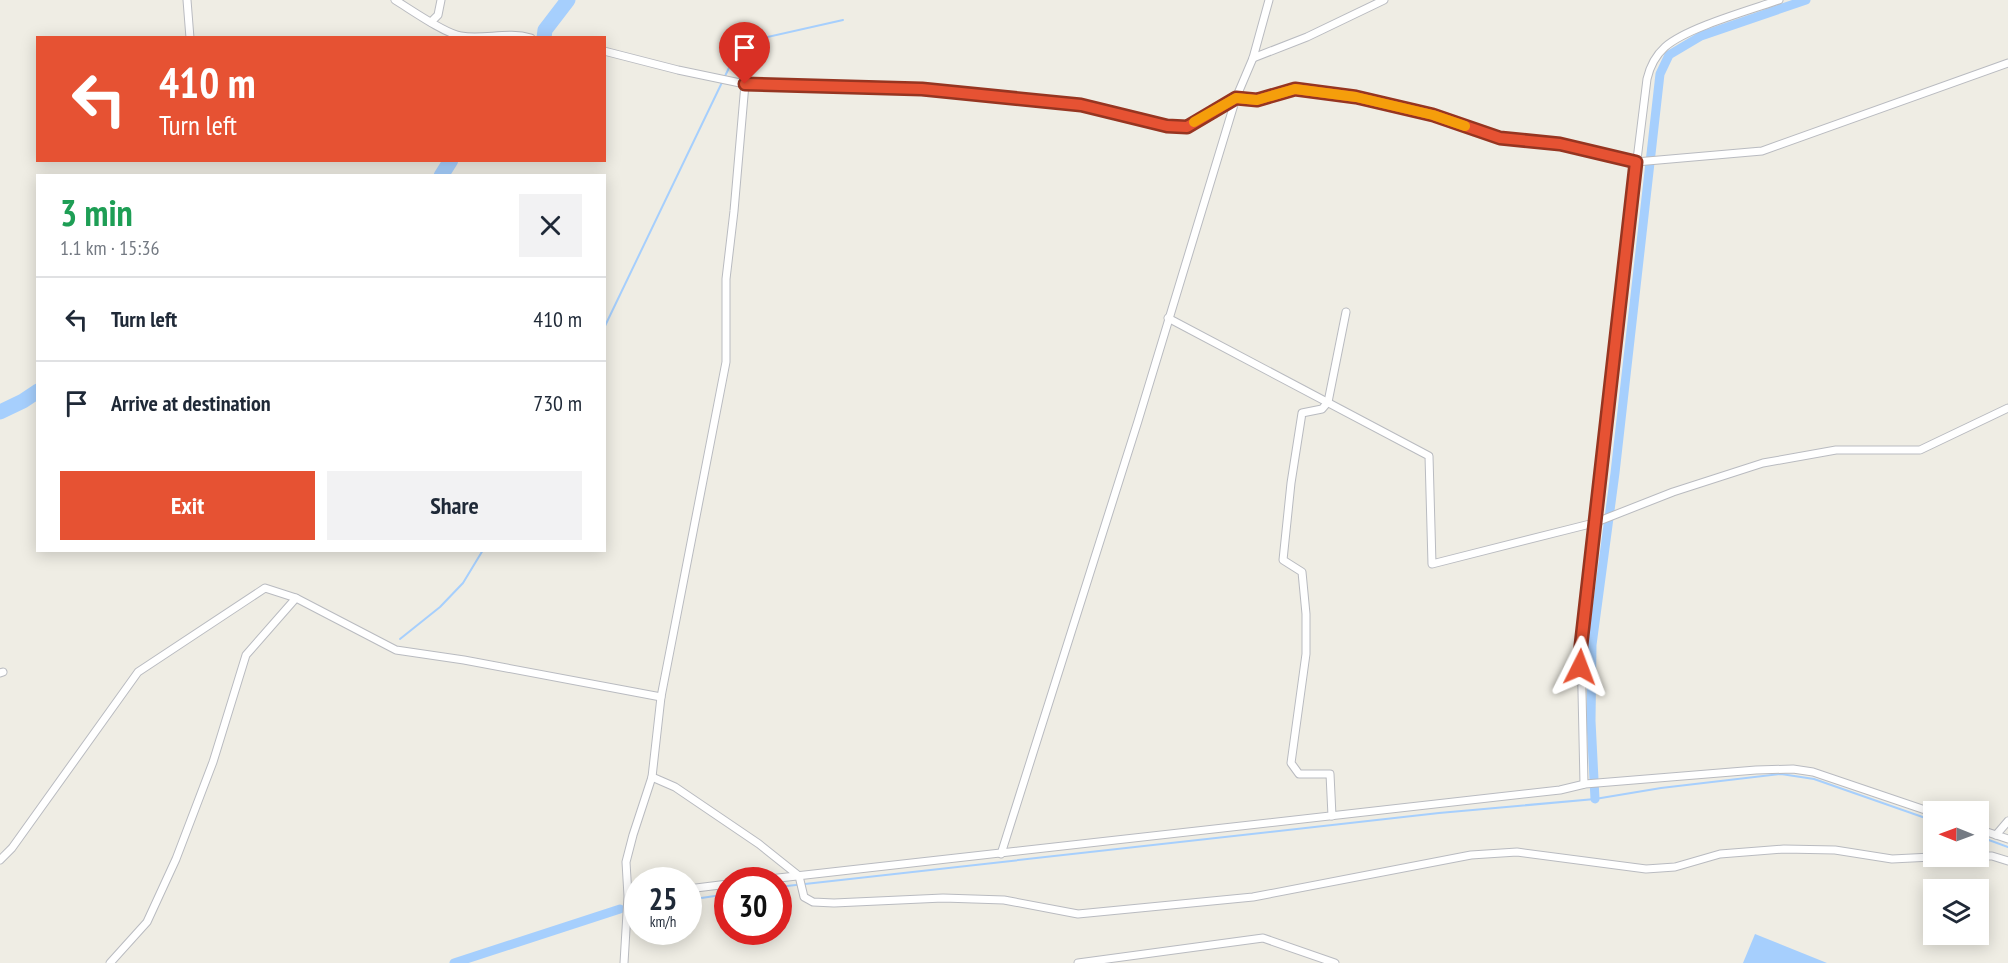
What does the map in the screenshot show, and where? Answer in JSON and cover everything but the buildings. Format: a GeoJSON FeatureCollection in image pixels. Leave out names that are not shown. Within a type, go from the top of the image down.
{"type":"FeatureCollection","features":[{"type":"Feature","properties":{"kind":"street"},"geometry":{"type":"LineString","coordinates":[[187,0],[190,36]]}},
{"type":"Feature","properties":{"kind":"street"},"geometry":{"type":"LineString","coordinates":[[395,0],[459,36],[524,36]]}},
{"type":"Feature","properties":{"kind":"street"},"geometry":{"type":"LineString","coordinates":[[431,22],[438,15],[441,0]]}},
{"type":"Feature","properties":{"kind":"street"},"geometry":{"type":"LineString","coordinates":[[1001,854],[1138,421],[1236,98],[1253,58],[1269,0]]}},
{"type":"Feature","properties":{"kind":"street"},"geometry":{"type":"LineString","coordinates":[[1253,58],[1307,37],[1384,0]]}},
{"type":"Feature","properties":{"kind":"street"},"geometry":{"type":"LineString","coordinates":[[1585,784],[1581,645],[1647,79],[1651,65],[1667,45],[1691,32],[1779,0]]}},
{"type":"Feature","properties":{"kind":"street"},"geometry":{"type":"LineString","coordinates":[[606,52],[745,84],[922,89],[1081,105],[1167,126],[1187,127],[1236,98],[1257,100],[1295,89],[1356,97],[1433,115],[1500,138],[1560,144],[1636,162],[1762,151],[2008,63]]}},
{"type":"Feature","properties":{"kind":"street"},"geometry":{"type":"LineString","coordinates":[[626,867],[633,835],[652,777],[661,697],[726,362],[726,279],[745,84]]}},
{"type":"Feature","properties":{"kind":"street"},"geometry":{"type":"LineString","coordinates":[[1332,816],[1330,774],[1299,774],[1292,763],[1306,654],[1306,614],[1302,572],[1283,560],[1291,483],[1302,413],[1322,409],[1328,402],[1346,312]]}},
{"type":"Feature","properties":{"kind":"street"},"geometry":{"type":"LineString","coordinates":[[1168,318],[1429,456],[1432,564],[1595,522],[1763,463],[1836,450],[1920,450],[2008,408]]}},
{"type":"Feature","properties":{"kind":"street"},"geometry":{"type":"LineString","coordinates":[[0,860],[18,840],[138,672],[265,588],[296,598],[396,650],[464,660],[661,697]]}},
{"type":"Feature","properties":{"kind":"street"},"geometry":{"type":"LineString","coordinates":[[110,963],[147,922],[176,859],[213,762],[246,655],[296,598]]}},
{"type":"Feature","properties":{"kind":"street"},"geometry":{"type":"LineString","coordinates":[[792,881],[1001,854],[1560,790],[1585,784],[1756,770],[1793,769],[1813,772],[1923,809]]}},
{"type":"Feature","properties":{"kind":"street"},"geometry":{"type":"LineString","coordinates":[[652,777],[675,787],[759,844],[799,881],[804,897],[813,902],[943,898],[1004,900],[1078,914],[1252,897],[1471,855],[1526,853],[1646,869],[1675,867],[1720,854],[1784,849],[1835,849],[1892,859],[1923,857]]}},
{"type":"Feature","properties":{"kind":"street"},"geometry":{"type":"LineString","coordinates":[[1996,835],[2008,821]]}},
{"type":"Feature","properties":{"kind":"street"},"geometry":{"type":"LineString","coordinates":[[1989,833],[2008,839]]}},
{"type":"Feature","properties":{"kind":"street"},"geometry":{"type":"LineString","coordinates":[[1989,856],[2008,861]]}},
{"type":"Feature","properties":{"kind":"street"},"geometry":{"type":"LineString","coordinates":[[1078,963],[1263,938],[1335,963]]}},
{"type":"Feature","properties":{"kind":"street"},"geometry":{"type":"LineString","coordinates":[[624,963],[625,945]]}},
{"type":"Feature","properties":{"kind":"water"},"geometry":{"type":"Polygon","coordinates":[[[1755,934],[1827,963],[1743,963],[1755,934]]]}},
{"type":"Feature","properties":{"kind":"waterway"},"geometry":{"type":"LineString","coordinates":[[544,36],[545,30],[568,0]]}},
{"type":"Feature","properties":{"kind":"waterway"},"geometry":{"type":"LineString","coordinates":[[1595,799],[1591,721],[1592,645],[1615,473],[1660,74],[1669,55],[1701,36],[1806,0]]}},
{"type":"Feature","properties":{"kind":"waterway"},"geometry":{"type":"LineString","coordinates":[[606,324],[739,47],[750,41],[843,20]]}},
{"type":"Feature","properties":{"kind":"waterway"},"geometry":{"type":"LineString","coordinates":[[442,174],[450,162]]}},
{"type":"Feature","properties":{"kind":"waterway"},"geometry":{"type":"LineString","coordinates":[[0,412],[36,392]]}},
{"type":"Feature","properties":{"kind":"waterway"},"geometry":{"type":"LineString","coordinates":[[400,639],[440,607],[463,583],[482,552]]}},
{"type":"Feature","properties":{"kind":"waterway"},"geometry":{"type":"LineString","coordinates":[[792,885],[1439,813],[1595,799],[1661,788],[1781,774],[1814,779],[1923,817]]}},
{"type":"Feature","properties":{"kind":"waterway"},"geometry":{"type":"LineString","coordinates":[[1989,840],[2008,847]]}},
{"type":"Feature","properties":{"kind":"waterway"},"geometry":{"type":"LineString","coordinates":[[702,898],[714,896]]}},
{"type":"Feature","properties":{"kind":"waterway"},"geometry":{"type":"LineString","coordinates":[[620,909],[624,909]]}},
{"type":"Feature","properties":{"kind":"waterway"},"geometry":{"type":"LineString","coordinates":[[454,963],[620,909]]}},
{"type":"Feature","properties":{"kind":"slow traffic"},"geometry":{"type":"LineString","coordinates":[[1194,122],[1236,98],[1257,100],[1295,89],[1356,97],[1433,115],[1465,126]]}},
{"type":"Feature","properties":{"kind":"route"},"geometry":{"type":"LineString","coordinates":[[745,84],[922,89],[1081,105],[1167,126],[1187,127],[1236,98],[1257,100],[1295,89],[1356,97],[1433,115],[1500,138],[1560,144],[1636,162],[1580,667]]}}]}
